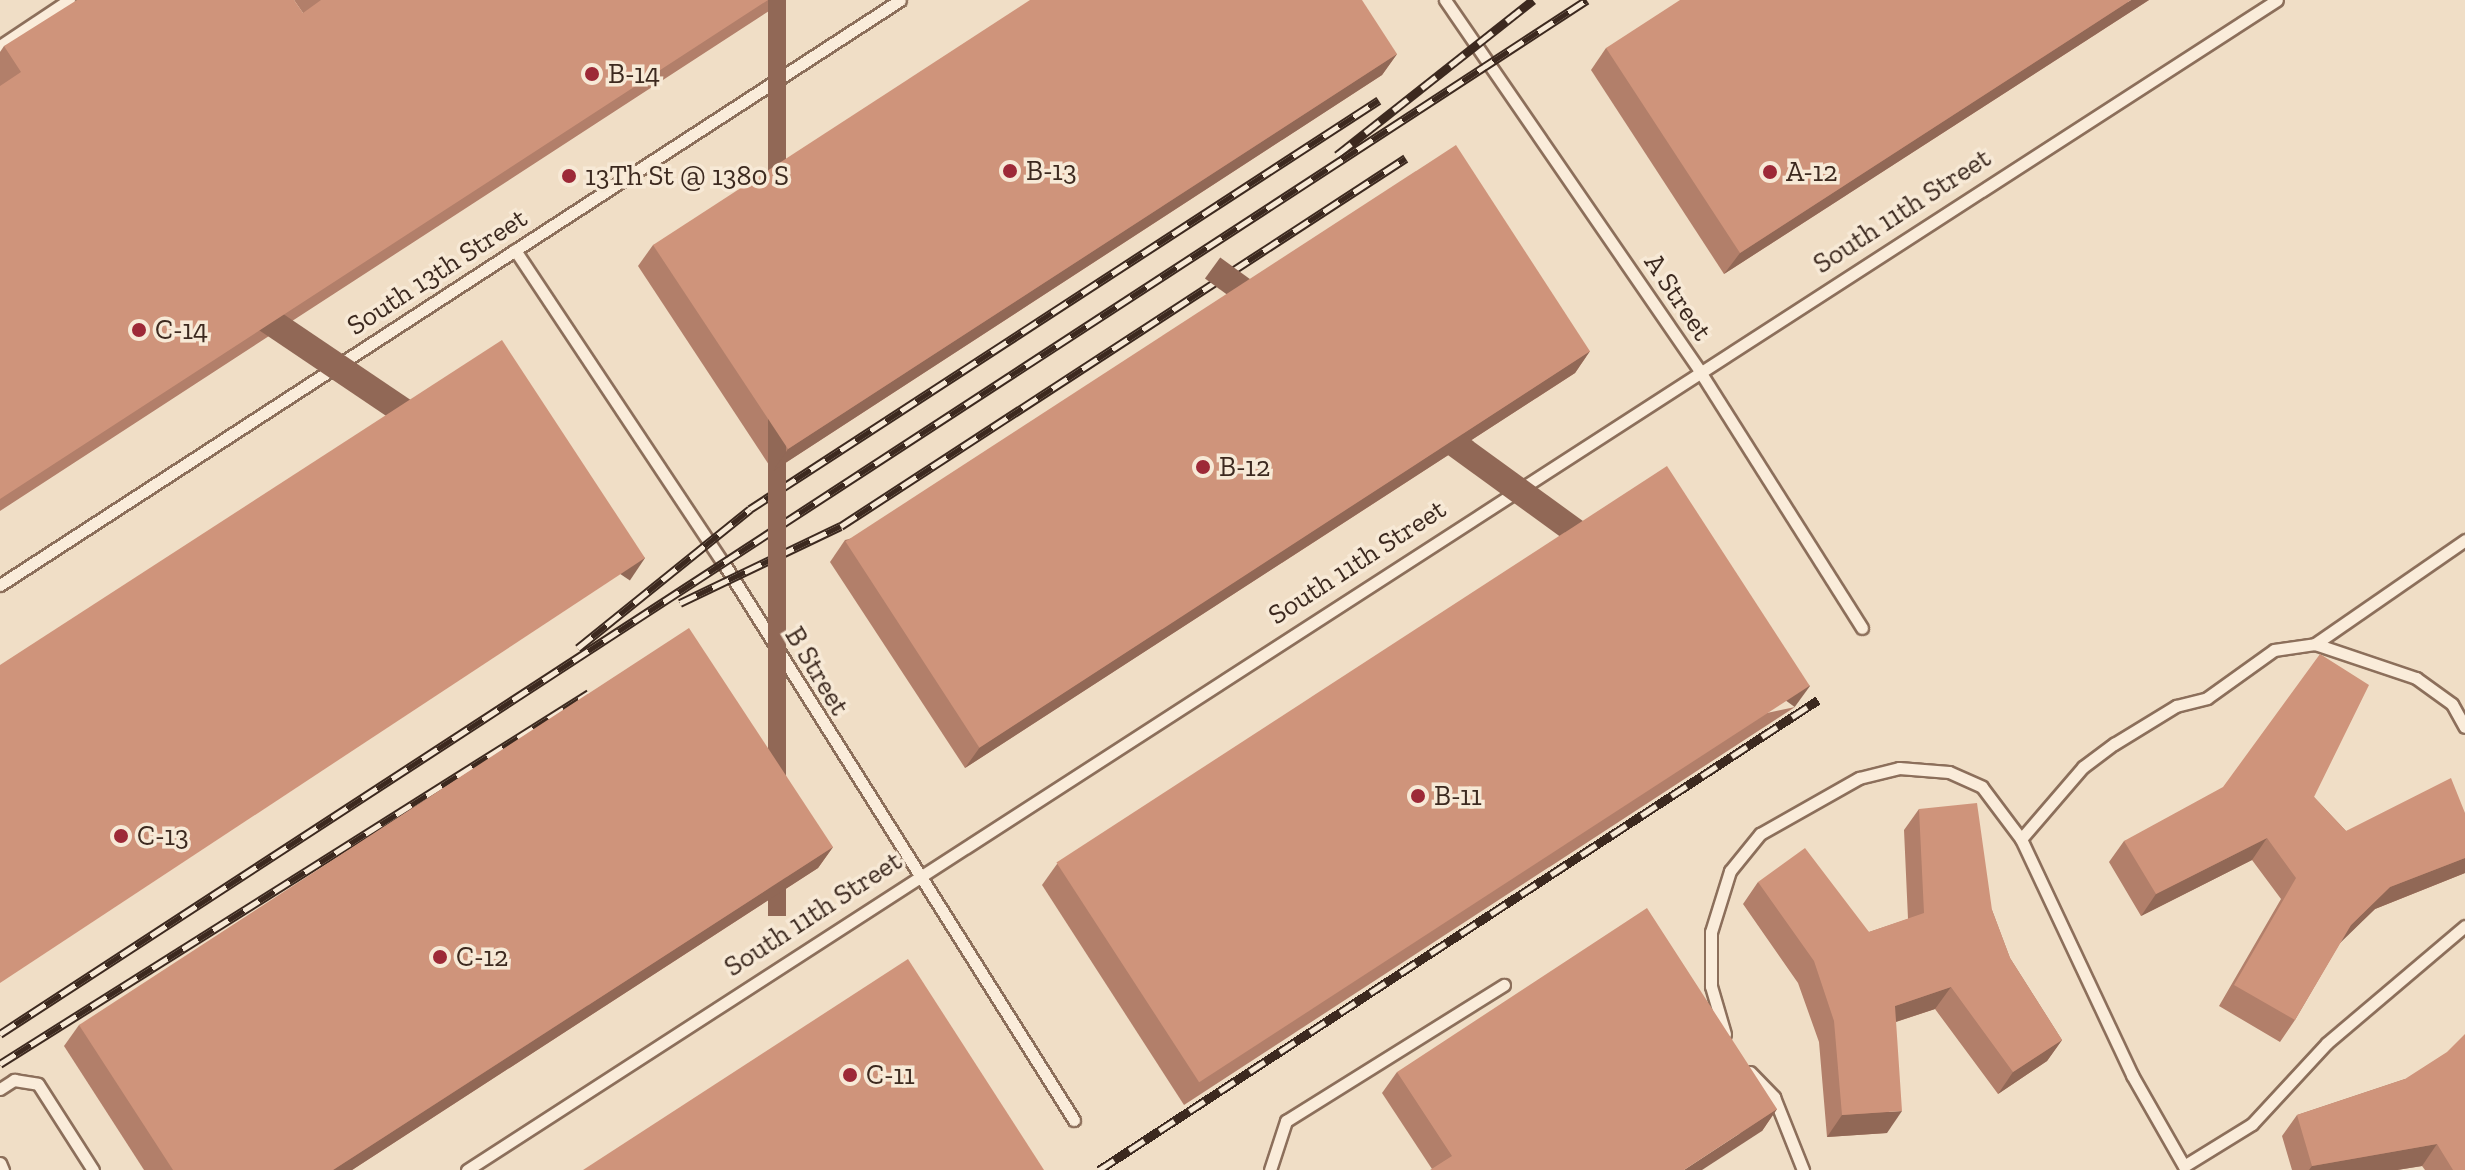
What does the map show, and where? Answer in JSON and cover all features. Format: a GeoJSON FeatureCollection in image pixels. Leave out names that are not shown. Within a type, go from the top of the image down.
{"type":"FeatureCollection","features":[{"type":"Feature","properties":{"kind":"lane"},"geometry":{"type":"LineString","coordinates":[[0,46],[69,0]]}},
{"type":"Feature","properties":{"kind":"lane","name":"South 13th Street"},"geometry":{"type":"LineString","coordinates":[[0,585],[900,0]]}},
{"type":"Feature","properties":{"kind":"lane","name":"A Street"},"geometry":{"type":"LineString","coordinates":[[1445,0],[1699,370],[1862,628]]}},
{"type":"Feature","properties":{"kind":"lane","name":"South 11th Street"},"geometry":{"type":"LineString","coordinates":[[467,1170],[1699,370],[2277,0]]}},
{"type":"Feature","properties":{"kind":"lane","name":"B Street"},"geometry":{"type":"LineString","coordinates":[[515,250],[724,564],[915,877],[1074,1120]]}},
{"type":"Feature","properties":{"kind":"lane"},"geometry":{"type":"LineString","coordinates":[[2021,839],[2083,767],[2114,744],[2176,706],[2207,698],[2274,650],[2315,644],[2465,540]]}},
{"type":"Feature","properties":{"kind":"lane"},"geometry":{"type":"LineString","coordinates":[[2315,644],[2416,678],[2452,704],[2465,727]]}},
{"type":"Feature","properties":{"kind":"lane"},"geometry":{"type":"LineString","coordinates":[[1732,1045],[1711,986],[1711,932],[1730,871],[1760,834],[1859,778],[1899,768],[1949,772],[1982,787],[2021,839],[2132,1075],[2184,1166],[2252,1124],[2327,1043],[2452,943],[2465,926]]}},
{"type":"Feature","properties":{"kind":"lane"},"geometry":{"type":"LineString","coordinates":[[2452,943],[2465,942]]}},
{"type":"Feature","properties":{"kind":"lane"},"geometry":{"type":"LineString","coordinates":[[1270,1170],[1286,1121],[1504,985]]}},
{"type":"Feature","properties":{"kind":"lane"},"geometry":{"type":"LineString","coordinates":[[1741,1058],[1774,1097],[1803,1170]]}},
{"type":"Feature","properties":{"kind":"lane"},"geometry":{"type":"LineString","coordinates":[[0,1089],[14,1080],[38,1084],[93,1170]]}},
{"type":"Feature","properties":{"kind":"lane"},"geometry":{"type":"LineString","coordinates":[[0,1163],[3,1170]]}},
{"type":"Feature","properties":{"kind":"building","name":"C-14"},"geometry":{"type":"Polygon","coordinates":[[[77,0],[294,0],[303,13],[321,0],[768,0],[0,499],[0,86],[21,72],[4,46],[77,0]]]}},
{"type":"Feature","properties":{"kind":"building","name":"B-13"},"geometry":{"type":"Polygon","coordinates":[[[1030,0],[1362,0],[1397,54],[788,449],[653,245],[1030,0]]]}},
{"type":"Feature","properties":{"kind":"building","name":"A-12"},"geometry":{"type":"Polygon","coordinates":[[[1680,0],[2131,0],[1740,253],[1606,48],[1680,0]]]}},
{"type":"Feature","properties":{"kind":"building","name":"B-12"},"geometry":{"type":"Polygon","coordinates":[[[1456,145],[1590,351],[979,748],[845,541],[1456,145]]]}},
{"type":"Feature","properties":{"kind":"building","name":"C-13"},"geometry":{"type":"Polygon","coordinates":[[[502,340],[645,558],[0,983],[0,665],[502,340]]]}},
{"type":"Feature","properties":{"kind":"building","name":"B-11"},"geometry":{"type":"Polygon","coordinates":[[[1667,466],[1810,686],[1199,1082],[1056,862],[1667,466]]]}},
{"type":"Feature","properties":{"kind":"building","name":"C-12"},"geometry":{"type":"Polygon","coordinates":[[[689,628],[833,847],[333,1170],[173,1170],[79,1025],[689,628]]]}},
{"type":"Feature","properties":{"kind":"building"},"geometry":{"type":"Polygon","coordinates":[[[2320,654],[2369,685],[2314,797],[2346,831],[2451,778],[2465,813],[2465,858],[2390,887],[2351,925],[2295,1020],[2234,985],[2296,878],[2267,838],[2156,894],[2124,841],[2223,787],[2320,654]]]}},
{"type":"Feature","properties":{"kind":"building"},"geometry":{"type":"Polygon","coordinates":[[[1977,803],[1992,910],[2010,958],[2062,1040],[2013,1072],[1951,987],[1895,1006],[1902,1111],[1842,1115],[1834,1021],[1814,961],[1758,882],[1805,848],[1869,932],[1924,913],[1919,809],[1977,803]]]}},
{"type":"Feature","properties":{"kind":"building"},"geometry":{"type":"Polygon","coordinates":[[[1647,908],[1777,1109],[1684,1170],[1430,1170],[1452,1156],[1397,1072],[1647,908]]]}},
{"type":"Feature","properties":{"kind":"building","name":"C-11"},"geometry":{"type":"Polygon","coordinates":[[[908,959],[1044,1170],[583,1170],[908,959]]]}},
{"type":"Feature","properties":{"kind":"building"},"geometry":{"type":"Polygon","coordinates":[[[2465,1034],[2465,1170],[2453,1170],[2437,1144],[2312,1166],[2297,1115],[2405,1079],[2447,1052],[2465,1034]]]}},
{"type":"Feature","properties":{"kind":"railway"},"geometry":{"type":"LineString","coordinates":[[1337,155],[1533,0]]}},
{"type":"Feature","properties":{"kind":"railway"},"geometry":{"type":"LineString","coordinates":[[0,1034],[1587,0]]}},
{"type":"Feature","properties":{"kind":"railway"},"geometry":{"type":"LineString","coordinates":[[578,648],[750,509],[1379,100]]}},
{"type":"Feature","properties":{"kind":"railway"},"geometry":{"type":"LineString","coordinates":[[680,603],[841,526],[1406,158]]}},
{"type":"Feature","properties":{"kind":"railway"},"geometry":{"type":"LineString","coordinates":[[0,1064],[589,693]]}},
{"type":"Feature","properties":{"kind":"railway"},"geometry":{"type":"LineString","coordinates":[[1099,1170],[1818,700]]}},
{"type":"Feature","properties":{"kind":"place","name":"B-14"},"geometry":{"type":"Point","coordinates":[592,74]}},
{"type":"Feature","properties":{"kind":"place","name":"B-13"},"geometry":{"type":"Point","coordinates":[1010,171]}},
{"type":"Feature","properties":{"kind":"place","name":"A-12"},"geometry":{"type":"Point","coordinates":[1770,172]}},
{"type":"Feature","properties":{"kind":"place","name":"13Th St @ 1380 S"},"geometry":{"type":"Point","coordinates":[569,176]}},
{"type":"Feature","properties":{"kind":"place","name":"C-14"},"geometry":{"type":"Point","coordinates":[139,330]}},
{"type":"Feature","properties":{"kind":"place","name":"B-12"},"geometry":{"type":"Point","coordinates":[1203,467]}},
{"type":"Feature","properties":{"kind":"place","name":"B-11"},"geometry":{"type":"Point","coordinates":[1418,796]}},
{"type":"Feature","properties":{"kind":"place","name":"C-13"},"geometry":{"type":"Point","coordinates":[121,836]}},
{"type":"Feature","properties":{"kind":"place","name":"C-12"},"geometry":{"type":"Point","coordinates":[440,957]}},
{"type":"Feature","properties":{"kind":"place","name":"C-11"},"geometry":{"type":"Point","coordinates":[850,1075]}}]}
